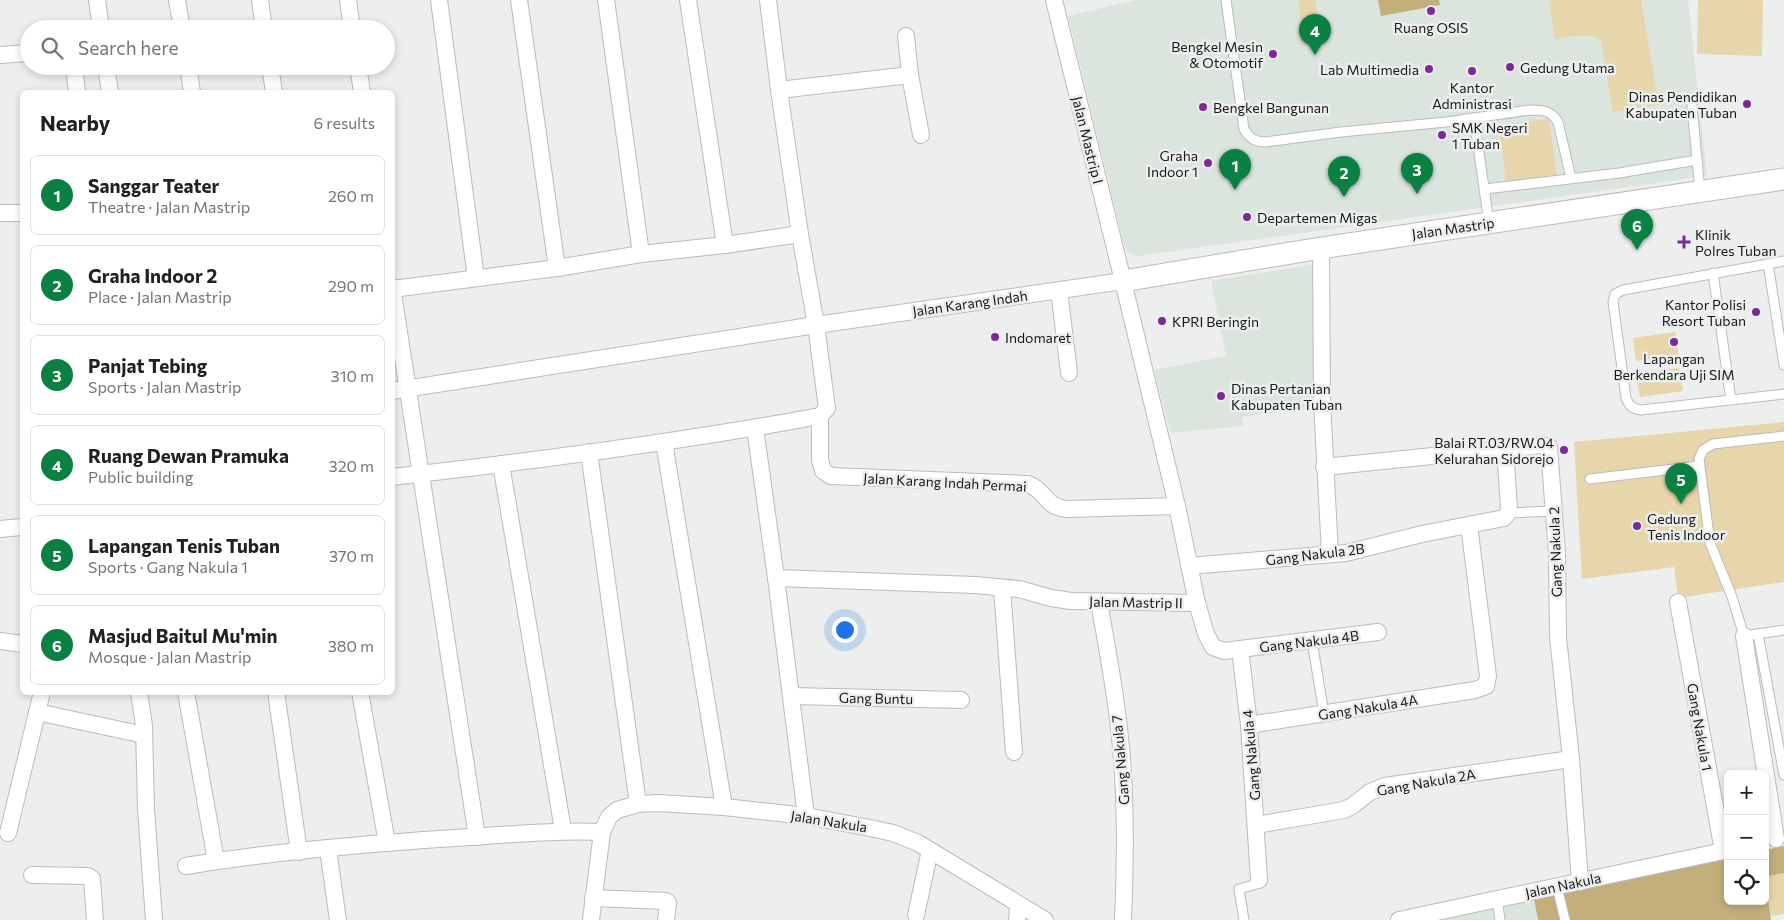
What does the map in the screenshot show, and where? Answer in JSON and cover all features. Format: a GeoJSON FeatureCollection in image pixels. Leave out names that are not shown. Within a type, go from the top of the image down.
{"type":"FeatureCollection","features":[{"type":"Feature","properties":{"kind":"street"},"geometry":{"type":"LineString","coordinates":[[97,0],[100,20]]}},
{"type":"Feature","properties":{"kind":"street"},"geometry":{"type":"LineString","coordinates":[[177,0],[180,20]]}},
{"type":"Feature","properties":{"kind":"street"},"geometry":{"type":"LineString","coordinates":[[260,0],[263,20]]}},
{"type":"Feature","properties":{"kind":"street"},"geometry":{"type":"LineString","coordinates":[[348,0],[351,20]]}},
{"type":"Feature","properties":{"kind":"street"},"geometry":{"type":"LineString","coordinates":[[439,0],[476,278]]}},
{"type":"Feature","properties":{"kind":"street"},"geometry":{"type":"LineString","coordinates":[[519,0],[557,268]]}},
{"type":"Feature","properties":{"kind":"street"},"geometry":{"type":"LineString","coordinates":[[606,0],[641,254]]}},
{"type":"Feature","properties":{"kind":"street"},"geometry":{"type":"LineString","coordinates":[[688,0],[725,245]]}},
{"type":"Feature","properties":{"kind":"street","name":"Jalan Karang Indah Permai"},"geometry":{"type":"LineString","coordinates":[[768,0],[800,234],[827,401],[827,408],[820,416],[820,460],[823,471],[831,476],[1028,484],[1034,487],[1054,507],[1067,509],[1177,506]]}},
{"type":"Feature","properties":{"kind":"street","name":"Jalan Mastrip I"},"geometry":{"type":"LineString","coordinates":[[1054,0],[1123,281]]}},
{"type":"Feature","properties":{"kind":"street"},"geometry":{"type":"LineString","coordinates":[[906,36],[910,74],[921,135]]}},
{"type":"Feature","properties":{"kind":"street"},"geometry":{"type":"LineString","coordinates":[[0,55],[20,54]]}},
{"type":"Feature","properties":{"kind":"street"},"geometry":{"type":"LineString","coordinates":[[779,90],[910,74]]}},
{"type":"Feature","properties":{"kind":"street"},"geometry":{"type":"LineString","coordinates":[[75,75],[77,90]]}},
{"type":"Feature","properties":{"kind":"street"},"geometry":{"type":"LineString","coordinates":[[107,75],[110,90]]}},
{"type":"Feature","properties":{"kind":"street"},"geometry":{"type":"LineString","coordinates":[[189,75],[192,90]]}},
{"type":"Feature","properties":{"kind":"street"},"geometry":{"type":"LineString","coordinates":[[271,75],[274,90]]}},
{"type":"Feature","properties":{"kind":"street"},"geometry":{"type":"LineString","coordinates":[[359,75],[362,90]]}},
{"type":"Feature","properties":{"kind":"street","name":"Jalan Mastrip"},"geometry":{"type":"LineString","coordinates":[[1123,281],[1321,248],[1784,179]]}},
{"type":"Feature","properties":{"kind":"street"},"geometry":{"type":"LineString","coordinates":[[0,213],[20,213]]}},
{"type":"Feature","properties":{"kind":"street"},"geometry":{"type":"LineString","coordinates":[[395,288],[557,268],[641,254],[725,245],[800,234]]}},
{"type":"Feature","properties":{"kind":"street"},"geometry":{"type":"LineString","coordinates":[[1321,248],[1321,394],[1330,554]]}},
{"type":"Feature","properties":{"kind":"street","name":"Jalan Karang Indah"},"geometry":{"type":"LineString","coordinates":[[395,390],[816,325],[1123,281]]}},
{"type":"Feature","properties":{"kind":"street","name":"Jalan Mastrip II"},"geometry":{"type":"LineString","coordinates":[[776,578],[975,585],[1019,590],[1058,600],[1198,603],[1177,506],[1123,281]]}},
{"type":"Feature","properties":{"kind":"street"},"geometry":{"type":"LineString","coordinates":[[1059,290],[1069,373]]}},
{"type":"Feature","properties":{"kind":"street"},"geometry":{"type":"LineString","coordinates":[[395,300],[477,837]]}},
{"type":"Feature","properties":{"kind":"street"},"geometry":{"type":"LineString","coordinates":[[395,477],[664,442],[820,416]]}},
{"type":"Feature","properties":{"kind":"street"},"geometry":{"type":"LineString","coordinates":[[755,428],[806,816]]}},
{"type":"Feature","properties":{"kind":"street"},"geometry":{"type":"LineString","coordinates":[[664,442],[724,807]]}},
{"type":"Feature","properties":{"kind":"street","name":"Gang Nakula 2"},"geometry":{"type":"LineString","coordinates":[[1324,467],[1544,444],[1549,447],[1557,554],[1558,637],[1571,759],[1580,882]]}},
{"type":"Feature","properties":{"kind":"street"},"geometry":{"type":"LineString","coordinates":[[1505,448],[1508,514]]}},
{"type":"Feature","properties":{"kind":"street"},"geometry":{"type":"LineString","coordinates":[[589,452],[638,804]]}},
{"type":"Feature","properties":{"kind":"street"},"geometry":{"type":"LineString","coordinates":[[501,464],[563,830]]}},
{"type":"Feature","properties":{"kind":"street","name":"Gang Nakula 2B"},"geometry":{"type":"LineString","coordinates":[[1189,566],[1358,551],[1422,534],[1504,518],[1508,514]]}},
{"type":"Feature","properties":{"kind":"street","name":"Gang Nakula 4A"},"geometry":{"type":"LineString","coordinates":[[1249,726],[1475,690],[1486,686],[1488,676],[1469,525]]}},
{"type":"Feature","properties":{"kind":"street"},"geometry":{"type":"LineString","coordinates":[[0,529],[20,528]]}},
{"type":"Feature","properties":{"kind":"street"},"geometry":{"type":"LineString","coordinates":[[1002,588],[1014,752]]}},
{"type":"Feature","properties":{"kind":"street","name":"Gang Nakula 7"},"geometry":{"type":"LineString","coordinates":[[1099,602],[1115,702],[1123,775],[1123,920]]}},
{"type":"Feature","properties":{"kind":"street","name":"Gang Nakula 1"},"geometry":{"type":"LineString","coordinates":[[1678,602],[1724,846]]}},
{"type":"Feature","properties":{"kind":"street"},"geometry":{"type":"LineString","coordinates":[[1198,603],[1206,634],[1213,647],[1224,651],[1240,649]]}},
{"type":"Feature","properties":{"kind":"street","name":"Gang Nakula 4B"},"geometry":{"type":"LineString","coordinates":[[1240,649],[1378,632]]}},
{"type":"Feature","properties":{"kind":"street"},"geometry":{"type":"LineString","coordinates":[[1751,635],[1775,840]]}},
{"type":"Feature","properties":{"kind":"street"},"geometry":{"type":"LineString","coordinates":[[0,640],[20,644]]}},
{"type":"Feature","properties":{"kind":"street","name":"Gang Nakula 4"},"geometry":{"type":"LineString","coordinates":[[1240,649],[1249,726],[1259,880]]}},
{"type":"Feature","properties":{"kind":"street"},"geometry":{"type":"LineString","coordinates":[[8,833],[41,695]]}},
{"type":"Feature","properties":{"kind":"street"},"geometry":{"type":"LineString","coordinates":[[139,695],[144,735],[146,809],[154,920]]}},
{"type":"Feature","properties":{"kind":"street"},"geometry":{"type":"LineString","coordinates":[[187,695],[216,861]]}},
{"type":"Feature","properties":{"kind":"street"},"geometry":{"type":"LineString","coordinates":[[276,695],[300,852]]}},
{"type":"Feature","properties":{"kind":"street"},"geometry":{"type":"LineString","coordinates":[[361,695],[386,843]]}},
{"type":"Feature","properties":{"kind":"street","name":"Gang Buntu"},"geometry":{"type":"LineString","coordinates":[[791,696],[961,700]]}},
{"type":"Feature","properties":{"kind":"street"},"geometry":{"type":"LineString","coordinates":[[37,712],[144,735]]}},
{"type":"Feature","properties":{"kind":"street","name":"Gang Nakula 2A"},"geometry":{"type":"LineString","coordinates":[[1256,825],[1344,810],[1370,792],[1385,786],[1571,759]]}},
{"type":"Feature","properties":{"kind":"street","name":"Jalan Nakula"},"geometry":{"type":"LineString","coordinates":[[602,832],[613,814],[623,808],[638,804],[667,803],[806,816],[892,833],[930,850],[1018,912],[1045,920]]}},
{"type":"Feature","properties":{"kind":"street"},"geometry":{"type":"LineString","coordinates":[[186,866],[216,861],[386,843],[563,830],[602,832],[591,920]]}},
{"type":"Feature","properties":{"kind":"street"},"geometry":{"type":"LineString","coordinates":[[328,849],[338,920]]}},
{"type":"Feature","properties":{"kind":"street"},"geometry":{"type":"LineString","coordinates":[[916,915],[930,850]]}},
{"type":"Feature","properties":{"kind":"street","name":"Jalan Nakula"},"geometry":{"type":"LineString","coordinates":[[1399,920],[1724,851]]}},
{"type":"Feature","properties":{"kind":"street"},"geometry":{"type":"LineString","coordinates":[[32,875],[88,876],[92,879],[95,920]]}},
{"type":"Feature","properties":{"kind":"street"},"geometry":{"type":"LineString","coordinates":[[593,898],[666,902],[668,903],[666,920]]}},
{"type":"Feature","properties":{"kind":"lane"},"geometry":{"type":"LineString","coordinates":[[1226,0],[1244,129],[1248,136],[1254,140],[1265,142],[1530,110],[1544,110],[1557,119],[1571,178]]}},
{"type":"Feature","properties":{"kind":"lane"},"geometry":{"type":"LineString","coordinates":[[1692,106],[1700,192]]}},
{"type":"Feature","properties":{"kind":"lane"},"geometry":{"type":"LineString","coordinates":[[1474,118],[1490,223]]}},
{"type":"Feature","properties":{"kind":"lane"},"geometry":{"type":"LineString","coordinates":[[1485,189],[1697,160]]}},
{"type":"Feature","properties":{"kind":"lane"},"geometry":{"type":"LineString","coordinates":[[1784,261],[1623,290],[1615,294],[1612,302],[1626,398],[1631,407],[1641,410],[1784,394]]}},
{"type":"Feature","properties":{"kind":"lane"},"geometry":{"type":"LineString","coordinates":[[1768,264],[1784,365]]}},
{"type":"Feature","properties":{"kind":"lane"},"geometry":{"type":"LineString","coordinates":[[1713,273],[1731,400]]}},
{"type":"Feature","properties":{"kind":"lane"},"geometry":{"type":"LineString","coordinates":[[1784,436],[1713,444],[1700,454],[1699,466],[1710,544],[1732,597],[1751,635],[1784,775]]}},
{"type":"Feature","properties":{"kind":"lane"},"geometry":{"type":"LineString","coordinates":[[1590,479],[1699,466]]}},
{"type":"Feature","properties":{"kind":"lane"},"geometry":{"type":"LineString","coordinates":[[1508,514],[1554,511]]}},
{"type":"Feature","properties":{"kind":"lane"},"geometry":{"type":"LineString","coordinates":[[1751,635],[1784,630]]}},
{"type":"Feature","properties":{"kind":"lane"},"geometry":{"type":"LineString","coordinates":[[1312,641],[1324,714]]}},
{"type":"Feature","properties":{"kind":"lane","name":"Gang Nakula 4"},"geometry":{"type":"LineString","coordinates":[[1244,920],[1239,890],[1242,887],[1257,884],[1259,880]]}},
{"type":"Feature","properties":{"kind":"lane"},"geometry":{"type":"LineString","coordinates":[[1557,886],[1565,920]]}},
{"type":"Feature","properties":{"kind":"lane"},"geometry":{"type":"LineString","coordinates":[[1497,899],[1500,920]]}},
{"type":"Feature","properties":{"kind":"shaded area","name":"SMK Negeri 1 Tuban"},"geometry":{"type":"Polygon","coordinates":[[[1136,0],[1688,0],[1707,176],[1138,256],[1132,255],[1124,244],[1068,16],[1136,0]]]}},
{"type":"Feature","properties":{"kind":"shaded area"},"geometry":{"type":"Polygon","coordinates":[[[1298,0],[1315,0],[1321,37],[1304,40],[1298,0]]]}},
{"type":"Feature","properties":{"kind":"shaded area"},"geometry":{"type":"Polygon","coordinates":[[[1378,0],[1439,0],[1440,5],[1381,16],[1378,0]]]}},
{"type":"Feature","properties":{"kind":"shaded area"},"geometry":{"type":"Polygon","coordinates":[[[1549,0],[1641,0],[1659,105],[1613,112],[1601,41],[1586,35],[1555,39],[1549,0]]]}},
{"type":"Feature","properties":{"kind":"shaded area"},"geometry":{"type":"Polygon","coordinates":[[[1698,0],[1763,0],[1762,56],[1697,54],[1698,0]]]}},
{"type":"Feature","properties":{"kind":"shaded area"},"geometry":{"type":"Polygon","coordinates":[[[1549,119],[1557,176],[1506,182],[1499,125],[1549,119]]]}},
{"type":"Feature","properties":{"kind":"shaded area"},"geometry":{"type":"Polygon","coordinates":[[[1314,264],[1315,408],[1242,417],[1243,426],[1171,433],[1154,370],[1226,356],[1211,281],[1314,264]]]}},
{"type":"Feature","properties":{"kind":"shaded area"},"geometry":{"type":"Polygon","coordinates":[[[1675,332],[1679,356],[1636,361],[1633,338],[1675,332]]]}},
{"type":"Feature","properties":{"kind":"shaded area"},"geometry":{"type":"Polygon","coordinates":[[[1679,368],[1683,391],[1640,397],[1636,373],[1679,368]]]}},
{"type":"Feature","properties":{"kind":"shaded area"},"geometry":{"type":"Polygon","coordinates":[[[1784,422],[1784,582],[1678,598],[1674,567],[1582,579],[1574,442],[1784,422]]]}},
{"type":"Feature","properties":{"kind":"shaded area"},"geometry":{"type":"Polygon","coordinates":[[[1784,846],[1784,873],[1769,876],[1769,849],[1784,846]]]}},
{"type":"Feature","properties":{"kind":"shaded area"},"geometry":{"type":"Polygon","coordinates":[[[1724,860],[1724,905],[1769,905],[1771,920],[1538,920],[1534,899],[1724,860]]]}},
{"type":"Feature","properties":{"kind":"shaded area"},"geometry":{"type":"Polygon","coordinates":[[[1784,873],[1784,914],[1771,916],[1769,876],[1784,873]]]}},
{"type":"Feature","properties":{"kind":"shaded area"},"geometry":{"type":"Polygon","coordinates":[[[1534,899],[1538,920],[1433,920],[1534,899]]]}},
{"type":"Feature","properties":{"kind":"place","name":"Ruang OSIS"},"geometry":{"type":"Point","coordinates":[1431,11]}},
{"type":"Feature","properties":{"kind":"place","name":"Bengkel Mesin & Otomotif"},"geometry":{"type":"Point","coordinates":[1273,54]}},
{"type":"Feature","properties":{"kind":"place","name":"Ruang Dewan Pramuka"},"geometry":{"type":"Point","coordinates":[1315,55]}},
{"type":"Feature","properties":{"kind":"place","name":"Gedung Utama"},"geometry":{"type":"Point","coordinates":[1510,67]}},
{"type":"Feature","properties":{"kind":"place","name":"Lab Multimedia"},"geometry":{"type":"Point","coordinates":[1429,69]}},
{"type":"Feature","properties":{"kind":"place","name":"Kantor Administrasi"},"geometry":{"type":"Point","coordinates":[1472,71]}},
{"type":"Feature","properties":{"kind":"place","name":"Dinas Pendidikan Kabupaten Tuban"},"geometry":{"type":"Point","coordinates":[1747,104]}},
{"type":"Feature","properties":{"kind":"place","name":"Bengkel Bangunan"},"geometry":{"type":"Point","coordinates":[1203,107]}},
{"type":"Feature","properties":{"kind":"place","name":"SMK Negeri 1 Tuban"},"geometry":{"type":"Point","coordinates":[1442,135]}},
{"type":"Feature","properties":{"kind":"place","name":"Graha Indoor 1"},"geometry":{"type":"Point","coordinates":[1208,163]}},
{"type":"Feature","properties":{"kind":"place","name":"Sanggar Teater"},"geometry":{"type":"Point","coordinates":[1235,190]}},
{"type":"Feature","properties":{"kind":"place","name":"Panjat Tebing"},"geometry":{"type":"Point","coordinates":[1417,194]}},
{"type":"Feature","properties":{"kind":"place","name":"Graha Indoor 2"},"geometry":{"type":"Point","coordinates":[1344,197]}},
{"type":"Feature","properties":{"kind":"place","name":"Departemen Migas"},"geometry":{"type":"Point","coordinates":[1247,217]}},
{"type":"Feature","properties":{"kind":"place","name":"Klinik Polres Tuban"},"geometry":{"type":"Point","coordinates":[1684,242]}},
{"type":"Feature","properties":{"kind":"place","name":"Masjud Baitul Mu'min"},"geometry":{"type":"Point","coordinates":[1637,250]}},
{"type":"Feature","properties":{"kind":"place","name":"Kantor Polisi Resort Tuban"},"geometry":{"type":"Point","coordinates":[1756,312]}},
{"type":"Feature","properties":{"kind":"place","name":"KPRI Beringin"},"geometry":{"type":"Point","coordinates":[1162,321]}},
{"type":"Feature","properties":{"kind":"place","name":"Indomaret"},"geometry":{"type":"Point","coordinates":[995,337]}},
{"type":"Feature","properties":{"kind":"place","name":"Lapangan Berkendara Uji SIM"},"geometry":{"type":"Point","coordinates":[1674,342]}},
{"type":"Feature","properties":{"kind":"place","name":"Dinas Pertanian Kabupaten Tuban"},"geometry":{"type":"Point","coordinates":[1221,396]}},
{"type":"Feature","properties":{"kind":"place","name":"Balai RT.03/RW.04 Kelurahan Sidorejo"},"geometry":{"type":"Point","coordinates":[1564,450]}},
{"type":"Feature","properties":{"kind":"place","name":"Lapangan Tenis Tuban"},"geometry":{"type":"Point","coordinates":[1681,504]}},
{"type":"Feature","properties":{"kind":"place","name":"Gedung Tenis Indoor"},"geometry":{"type":"Point","coordinates":[1637,526]}}]}
